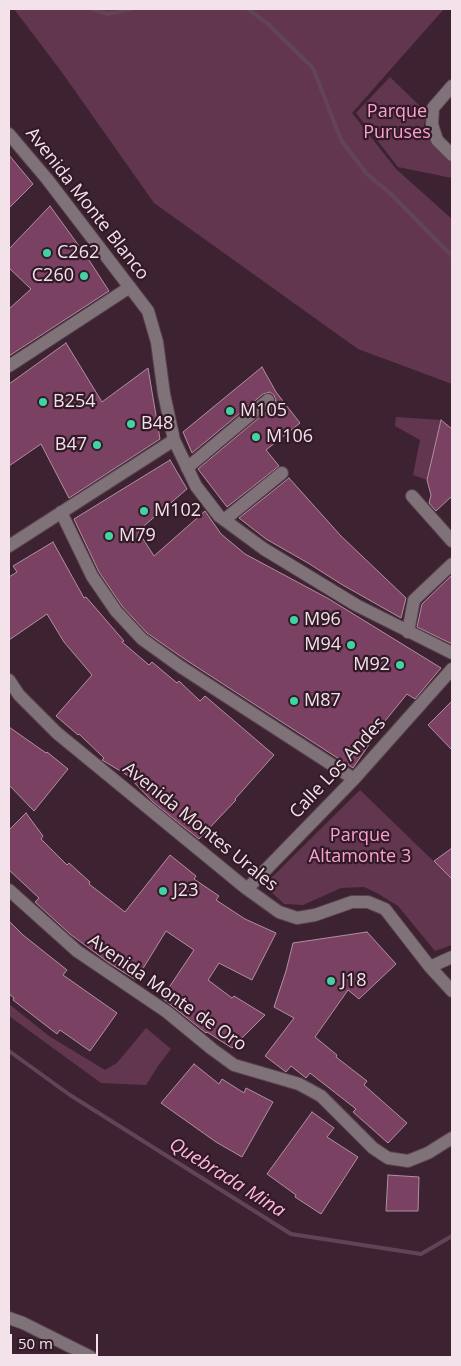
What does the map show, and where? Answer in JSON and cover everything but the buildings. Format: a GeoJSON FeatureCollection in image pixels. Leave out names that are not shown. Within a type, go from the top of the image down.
{"type":"FeatureCollection","features":[{"type":"Feature","properties":{"kind":"street"},"geometry":{"type":"LineString","coordinates":[[452,86],[433,108],[432,124],[437,140],[452,155]]}},
{"type":"Feature","properties":{"kind":"street","name":"Avenida Monte Blanco"},"geometry":{"type":"LineString","coordinates":[[9,134],[47,179],[148,312],[157,342],[164,394],[174,440],[196,486],[224,520],[272,554],[356,605],[452,653]]}},
{"type":"Feature","properties":{"kind":"street"},"geometry":{"type":"LineString","coordinates":[[9,366],[130,287]]}},
{"type":"Feature","properties":{"kind":"street"},"geometry":{"type":"LineString","coordinates":[[187,468],[268,400]]}},
{"type":"Feature","properties":{"kind":"street"},"geometry":{"type":"LineString","coordinates":[[9,546],[174,440]]}},
{"type":"Feature","properties":{"kind":"street"},"geometry":{"type":"LineString","coordinates":[[224,520],[282,472]]}},
{"type":"Feature","properties":{"kind":"street"},"geometry":{"type":"LineString","coordinates":[[412,496],[452,541]]}},
{"type":"Feature","properties":{"kind":"street"},"geometry":{"type":"LineString","coordinates":[[61,512],[92,576],[116,611],[142,639],[181,667],[354,780]]}},
{"type":"Feature","properties":{"kind":"street"},"geometry":{"type":"LineString","coordinates":[[408,632],[414,600],[452,564]]}},
{"type":"Feature","properties":{"kind":"street","name":"Calle Los Andes"},"geometry":{"type":"LineString","coordinates":[[247,889],[354,780],[452,669]]}},
{"type":"Feature","properties":{"kind":"street","name":"Avenida Montes Urales"},"geometry":{"type":"LineString","coordinates":[[9,680],[19,694],[57,733],[247,889],[279,912],[297,918],[315,915],[352,902],[368,902],[385,910],[430,967],[452,991]]}},
{"type":"Feature","properties":{"kind":"street","name":"Avenida Monte de Oro"},"geometry":{"type":"LineString","coordinates":[[9,890],[77,952],[167,1012],[234,1065],[299,1084],[321,1096],[373,1148],[388,1158],[408,1161],[428,1153],[452,1138]]}},
{"type":"Feature","properties":{"kind":"street"},"geometry":{"type":"LineString","coordinates":[[430,967],[452,957]]}},
{"type":"Feature","properties":{"kind":"street"},"geometry":{"type":"LineString","coordinates":[[9,1318],[91,1357]]}},
{"type":"Feature","properties":{"kind":"green space"},"geometry":{"type":"Polygon","coordinates":[[[14,9],[444,9],[352,113],[396,169],[452,219],[452,384],[358,349],[154,203],[61,71],[14,9]]]}},
{"type":"Feature","properties":{"kind":"green space","name":"Parque Puruses"},"geometry":{"type":"Polygon","coordinates":[[[390,77],[426,112],[424,126],[429,139],[452,161],[452,178],[398,167],[356,113],[390,77]]]}},
{"type":"Feature","properties":{"kind":"green space"},"geometry":{"type":"Polygon","coordinates":[[[396,417],[441,420],[427,480],[413,475],[420,440],[395,426],[396,417]]]}},
{"type":"Feature","properties":{"kind":"green space","name":"Parque Altamonte 3"},"geometry":{"type":"Polygon","coordinates":[[[360,790],[452,879],[452,945],[435,951],[398,906],[364,887],[341,888],[303,905],[284,904],[264,885],[360,790]]]}},
{"type":"Feature","properties":{"kind":"green space"},"geometry":{"type":"Polygon","coordinates":[[[9,1004],[49,1036],[105,1070],[117,1063],[146,1028],[171,1049],[146,1085],[101,1083],[9,1016],[9,1004]]]}},
{"type":"Feature","properties":{"kind":"waterway"},"geometry":{"type":"LineString","coordinates":[[92,9],[108,14],[131,9]]}},
{"type":"Feature","properties":{"kind":"waterway"},"geometry":{"type":"LineString","coordinates":[[248,9],[268,24],[313,68],[341,140],[367,174],[391,194],[452,256]]}},
{"type":"Feature","properties":{"kind":"waterway","name":"Quebrada Mina"},"geometry":{"type":"LineString","coordinates":[[9,1051],[70,1095],[291,1234],[421,1254],[452,1236]]}},
{"type":"Feature","properties":{"kind":"place","name":"C262"},"geometry":{"type":"Point","coordinates":[47,253]}},
{"type":"Feature","properties":{"kind":"place","name":"C260"},"geometry":{"type":"Point","coordinates":[84,276]}},
{"type":"Feature","properties":{"kind":"place","name":"B254"},"geometry":{"type":"Point","coordinates":[43,402]}},
{"type":"Feature","properties":{"kind":"place","name":"M105"},"geometry":{"type":"Point","coordinates":[230,411]}},
{"type":"Feature","properties":{"kind":"place","name":"B48"},"geometry":{"type":"Point","coordinates":[131,424]}},
{"type":"Feature","properties":{"kind":"place","name":"M106"},"geometry":{"type":"Point","coordinates":[256,437]}},
{"type":"Feature","properties":{"kind":"place","name":"B47"},"geometry":{"type":"Point","coordinates":[97,445]}},
{"type":"Feature","properties":{"kind":"place","name":"M102"},"geometry":{"type":"Point","coordinates":[144,511]}},
{"type":"Feature","properties":{"kind":"place","name":"M79"},"geometry":{"type":"Point","coordinates":[109,536]}},
{"type":"Feature","properties":{"kind":"place","name":"M96"},"geometry":{"type":"Point","coordinates":[294,620]}},
{"type":"Feature","properties":{"kind":"place","name":"M94"},"geometry":{"type":"Point","coordinates":[351,645]}},
{"type":"Feature","properties":{"kind":"place","name":"M92"},"geometry":{"type":"Point","coordinates":[400,665]}},
{"type":"Feature","properties":{"kind":"place","name":"M87"},"geometry":{"type":"Point","coordinates":[294,701]}},
{"type":"Feature","properties":{"kind":"place","name":"J23"},"geometry":{"type":"Point","coordinates":[163,891]}},
{"type":"Feature","properties":{"kind":"place","name":"J18"},"geometry":{"type":"Point","coordinates":[331,981]}}]}
